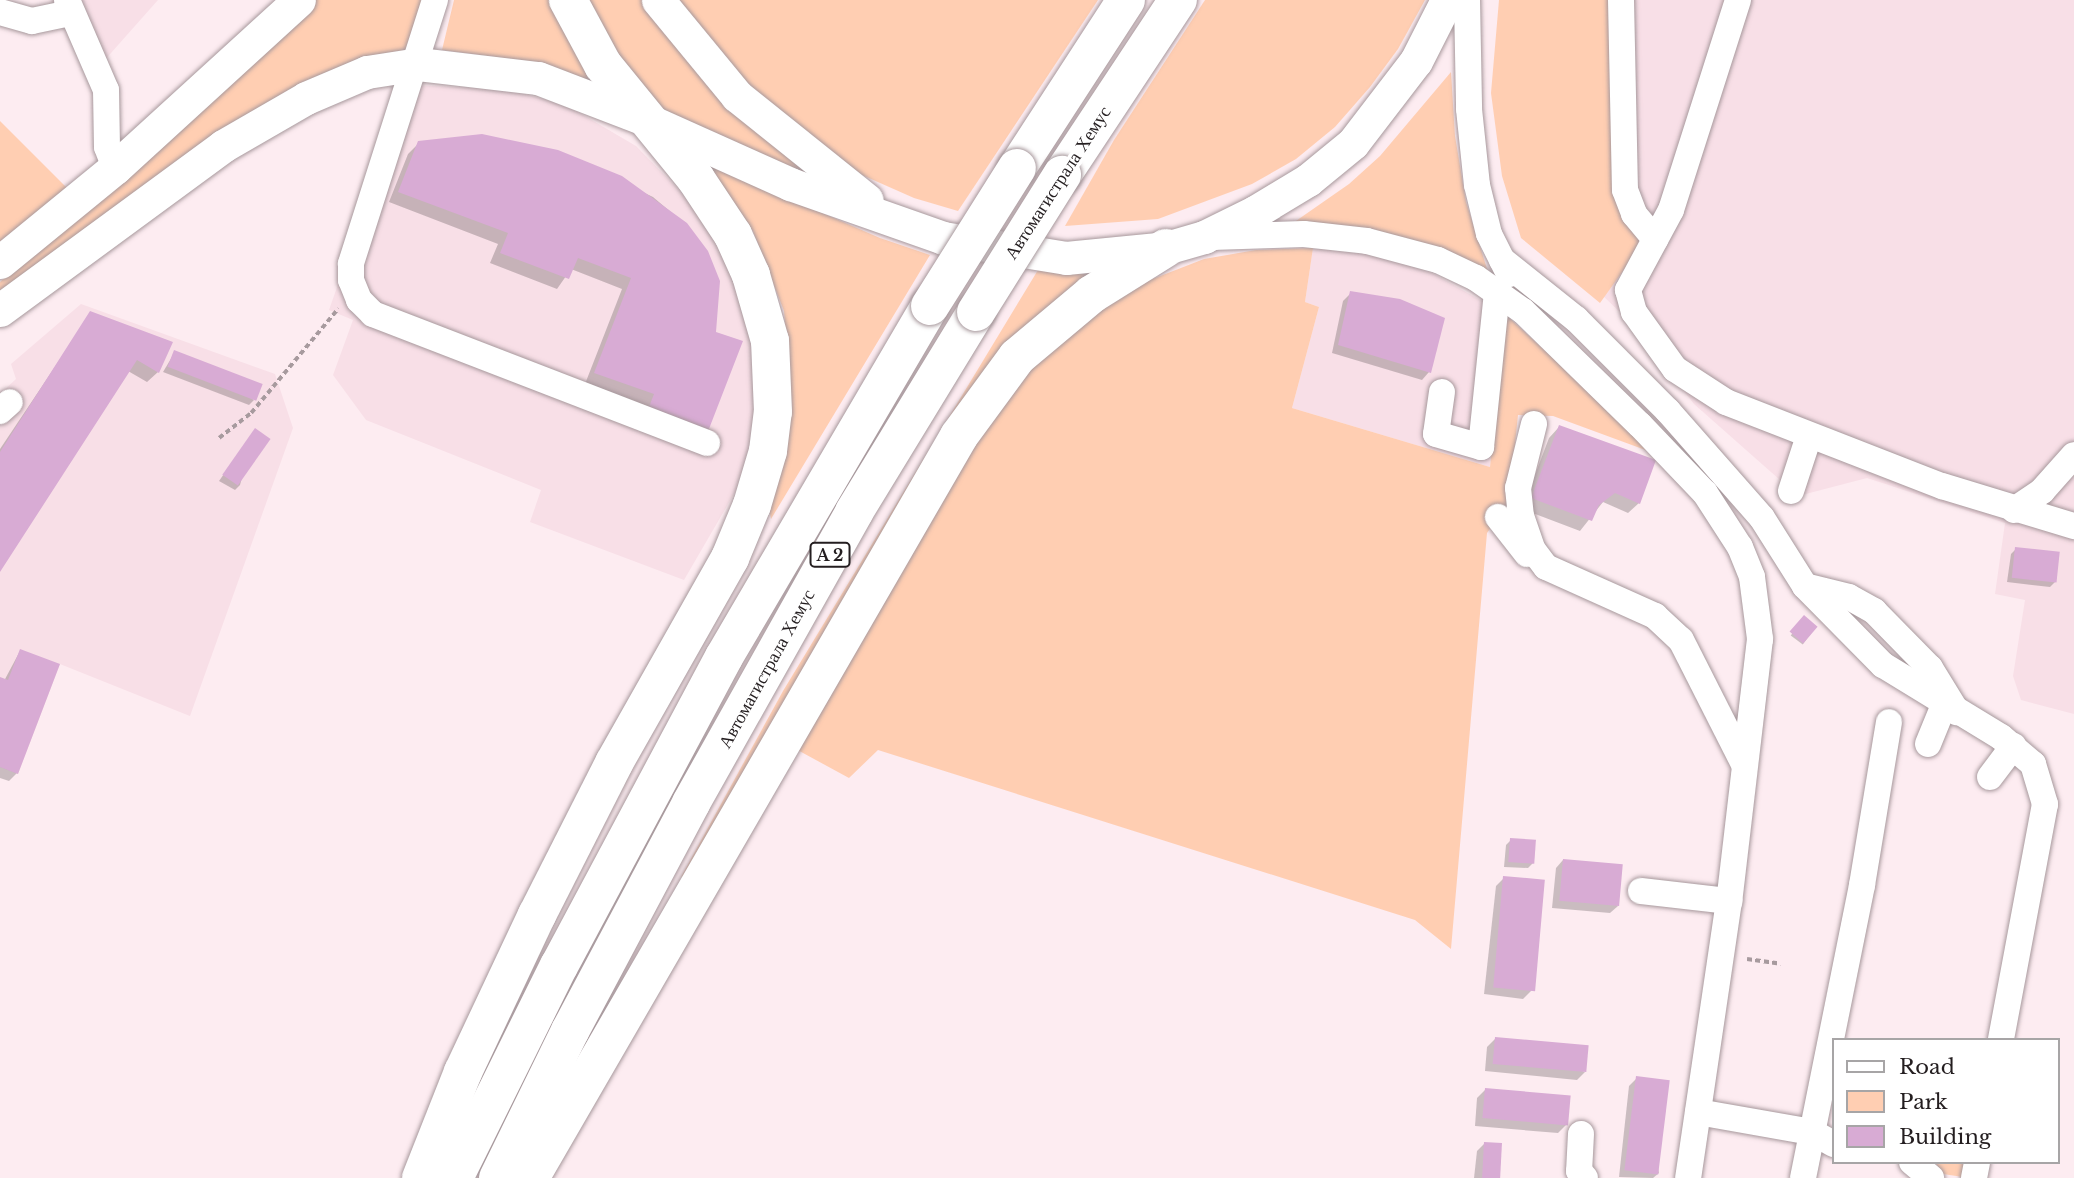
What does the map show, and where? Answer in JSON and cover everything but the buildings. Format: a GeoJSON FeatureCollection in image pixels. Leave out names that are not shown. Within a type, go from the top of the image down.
{"type":"FeatureCollection","features":[{"type":"Feature","properties":{"kind":"highway"},"geometry":{"type":"LineString","coordinates":[[421,1178],[463,1072],[537,915],[614,763],[730,558],[768,451],[773,412],[770,341],[751,275],[733,235],[696,179],[603,65],[568,0]]}},
{"type":"Feature","properties":{"kind":"highway","name":"A 2"},"geometry":{"type":"LineString","coordinates":[[454,1178],[559,966],[724,657],[930,306],[1126,0]]}},
{"type":"Feature","properties":{"kind":"highway","name":"Автомагистрала Хемус"},"geometry":{"type":"LineString","coordinates":[[498,1178],[691,803],[854,512],[1062,175],[1178,0]]}},
{"type":"Feature","properties":{"kind":"highway"},"geometry":{"type":"LineString","coordinates":[[530,1178],[959,436],[1017,357],[1092,293],[1166,248]]}},
{"type":"Feature","properties":{"kind":"main road"},"geometry":{"type":"LineString","coordinates":[[0,262],[115,168],[299,0]]}},
{"type":"Feature","properties":{"kind":"main road"},"geometry":{"type":"LineString","coordinates":[[658,0],[737,96],[893,220]]}},
{"type":"Feature","properties":{"kind":"main road"},"geometry":{"type":"LineString","coordinates":[[0,310],[223,146],[306,98],[367,72],[418,64],[538,78],[650,121],[790,184],[943,238],[1066,258],[1166,248],[1204,237],[1308,180],[1353,143],[1416,61],[1447,0]]}},
{"type":"Feature","properties":{"kind":"street"},"geometry":{"type":"LineString","coordinates":[[436,0],[418,64],[353,256],[354,290],[373,314],[707,443]]}},
{"type":"Feature","properties":{"kind":"street"},"geometry":{"type":"LineString","coordinates":[[1467,0],[1475,172],[1489,234],[1502,260],[1587,309],[1668,411],[1762,519],[1805,586],[1849,597],[1874,611],[1930,668],[1951,709],[2014,746],[2033,764],[2045,804],[2001,1038]]}},
{"type":"Feature","properties":{"kind":"street"},"geometry":{"type":"LineString","coordinates":[[1621,0],[1625,190],[1634,214],[1656,239]]}},
{"type":"Feature","properties":{"kind":"street"},"geometry":{"type":"LineString","coordinates":[[1738,0],[1671,210],[1633,277],[1629,300],[1675,369],[1726,402],[1809,436],[2014,510],[2074,526]]}},
{"type":"Feature","properties":{"kind":"street"},"geometry":{"type":"LineString","coordinates":[[0,12],[32,21],[69,7],[106,90],[107,147],[115,168]]}},
{"type":"Feature","properties":{"kind":"street"},"geometry":{"type":"LineString","coordinates":[[1204,237],[1304,234],[1367,241],[1438,260],[1497,293],[1523,311],[1640,425],[1705,493],[1747,564],[1759,612],[1760,639],[1729,901],[1688,1178]]}},
{"type":"Feature","properties":{"kind":"street"},"geometry":{"type":"LineString","coordinates":[[1442,393],[1436,434],[1481,447],[1497,293]]}},
{"type":"Feature","properties":{"kind":"street"},"geometry":{"type":"LineString","coordinates":[[1534,424],[1518,488],[1526,536],[1546,568]]}},
{"type":"Feature","properties":{"kind":"street"},"geometry":{"type":"LineString","coordinates":[[1791,491],[1809,436]]}},
{"type":"Feature","properties":{"kind":"street"},"geometry":{"type":"LineString","coordinates":[[2014,510],[2042,491],[2074,455]]}},
{"type":"Feature","properties":{"kind":"street"},"geometry":{"type":"LineString","coordinates":[[1498,517],[1509,536],[1546,568],[1655,616],[1681,640],[1744,765]]}},
{"type":"Feature","properties":{"kind":"street"},"geometry":{"type":"LineString","coordinates":[[1928,744],[1951,709]]}},
{"type":"Feature","properties":{"kind":"street"},"geometry":{"type":"LineString","coordinates":[[1840,1038],[1889,722]]}},
{"type":"Feature","properties":{"kind":"street"},"geometry":{"type":"LineString","coordinates":[[1990,777],[2014,746]]}},
{"type":"Feature","properties":{"kind":"street"},"geometry":{"type":"LineString","coordinates":[[1641,891],[1729,901]]}},
{"type":"Feature","properties":{"kind":"street"},"geometry":{"type":"LineString","coordinates":[[1803,1178],[1827,1134],[1832,1098]]}},
{"type":"Feature","properties":{"kind":"street"},"geometry":{"type":"LineString","coordinates":[[1698,1112],[1827,1134]]}},
{"type":"Feature","properties":{"kind":"street"},"geometry":{"type":"LineString","coordinates":[[1581,1133],[1579,1171],[1585,1178]]}},
{"type":"Feature","properties":{"kind":"street"},"geometry":{"type":"LineString","coordinates":[[1914,1164],[1931,1178]]}},
{"type":"Feature","properties":{"kind":"path"},"geometry":{"type":"LineString","coordinates":[[219,438],[251,413],[354,290]]}},
{"type":"Feature","properties":{"kind":"path"},"geometry":{"type":"LineString","coordinates":[[1747,959],[1781,964]]}},
{"type":"Feature","properties":{"kind":"shaded area"},"geometry":{"type":"Polygon","coordinates":[[[79,0],[158,0],[103,62],[79,0]]]}},
{"type":"Feature","properties":{"kind":"shaded area"},"geometry":{"type":"Polygon","coordinates":[[[1555,0],[2074,0],[2074,714],[2021,700],[2013,676],[2025,600],[1995,594],[2005,523],[1867,478],[1798,496],[1694,404],[1630,322],[1535,230],[1555,0]]]}},
{"type":"Feature","properties":{"kind":"shaded area"},"geometry":{"type":"Polygon","coordinates":[[[408,85],[505,89],[566,105],[636,146],[681,192],[722,251],[742,293],[764,410],[738,487],[684,580],[530,522],[541,490],[366,420],[333,375],[353,320],[329,310],[408,85]]]}},
{"type":"Feature","properties":{"kind":"shaded area"},"geometry":{"type":"Polygon","coordinates":[[[1313,248],[1376,255],[1432,273],[1505,314],[1490,467],[1292,408],[1319,307],[1305,302],[1313,248]]]}},
{"type":"Feature","properties":{"kind":"shaded area"},"geometry":{"type":"Polygon","coordinates":[[[81,304],[275,374],[293,428],[190,716],[60,664],[18,774],[0,767],[0,394],[16,379],[11,364],[81,304]]]}},
{"type":"Feature","properties":{"kind":"green space"},"geometry":{"type":"Polygon","coordinates":[[[314,0],[427,0],[409,48],[0,295],[0,282],[105,194],[314,0]]]}},
{"type":"Feature","properties":{"kind":"green space"},"geometry":{"type":"Polygon","coordinates":[[[454,0],[561,0],[622,98],[540,63],[442,50],[454,0]]]}},
{"type":"Feature","properties":{"kind":"green space"},"geometry":{"type":"Polygon","coordinates":[[[584,0],[647,0],[779,149],[814,180],[670,118],[631,79],[584,0]]]}},
{"type":"Feature","properties":{"kind":"green space"},"geometry":{"type":"Polygon","coordinates":[[[678,0],[1098,0],[958,211],[914,198],[862,175],[769,104],[729,65],[678,0]]]}},
{"type":"Feature","properties":{"kind":"green space"},"geometry":{"type":"Polygon","coordinates":[[[1205,0],[1425,0],[1398,49],[1370,87],[1335,127],[1296,159],[1252,184],[1158,219],[1065,226],[1114,140],[1205,0]]]}},
{"type":"Feature","properties":{"kind":"green space"},"geometry":{"type":"Polygon","coordinates":[[[1499,0],[1616,0],[1621,170],[1648,236],[1600,303],[1521,238],[1502,176],[1491,93],[1499,0]]]}},
{"type":"Feature","properties":{"kind":"green space"},"geometry":{"type":"Polygon","coordinates":[[[1451,72],[1455,136],[1466,202],[1489,275],[1293,223],[1349,184],[1380,156],[1451,72]]]}},
{"type":"Feature","properties":{"kind":"green space"},"geometry":{"type":"Polygon","coordinates":[[[0,121],[70,191],[0,245],[0,121]]]}},
{"type":"Feature","properties":{"kind":"green space"},"geometry":{"type":"Polygon","coordinates":[[[703,161],[880,238],[930,255],[771,519],[767,498],[792,409],[784,311],[753,231],[703,161]]]}},
{"type":"Feature","properties":{"kind":"green space"},"geometry":{"type":"Polygon","coordinates":[[[1313,248],[1305,302],[1319,307],[1292,408],[1490,467],[1505,314],[1659,455],[1553,416],[1518,415],[1509,502],[1487,533],[1451,949],[1415,920],[878,750],[849,778],[792,747],[967,451],[1012,386],[1065,331],[1132,287],[1204,259],[1256,250],[1313,248]]]}},
{"type":"Feature","properties":{"kind":"green space"},"geometry":{"type":"Polygon","coordinates":[[[1038,270],[1095,275],[1057,301],[693,871],[681,877],[783,691],[1038,270]]]}},
{"type":"Feature","properties":{"kind":"green space"},"geometry":{"type":"Polygon","coordinates":[[[1936,1164],[1965,1164],[1963,1177],[1943,1174],[1936,1164]]]}}]}
